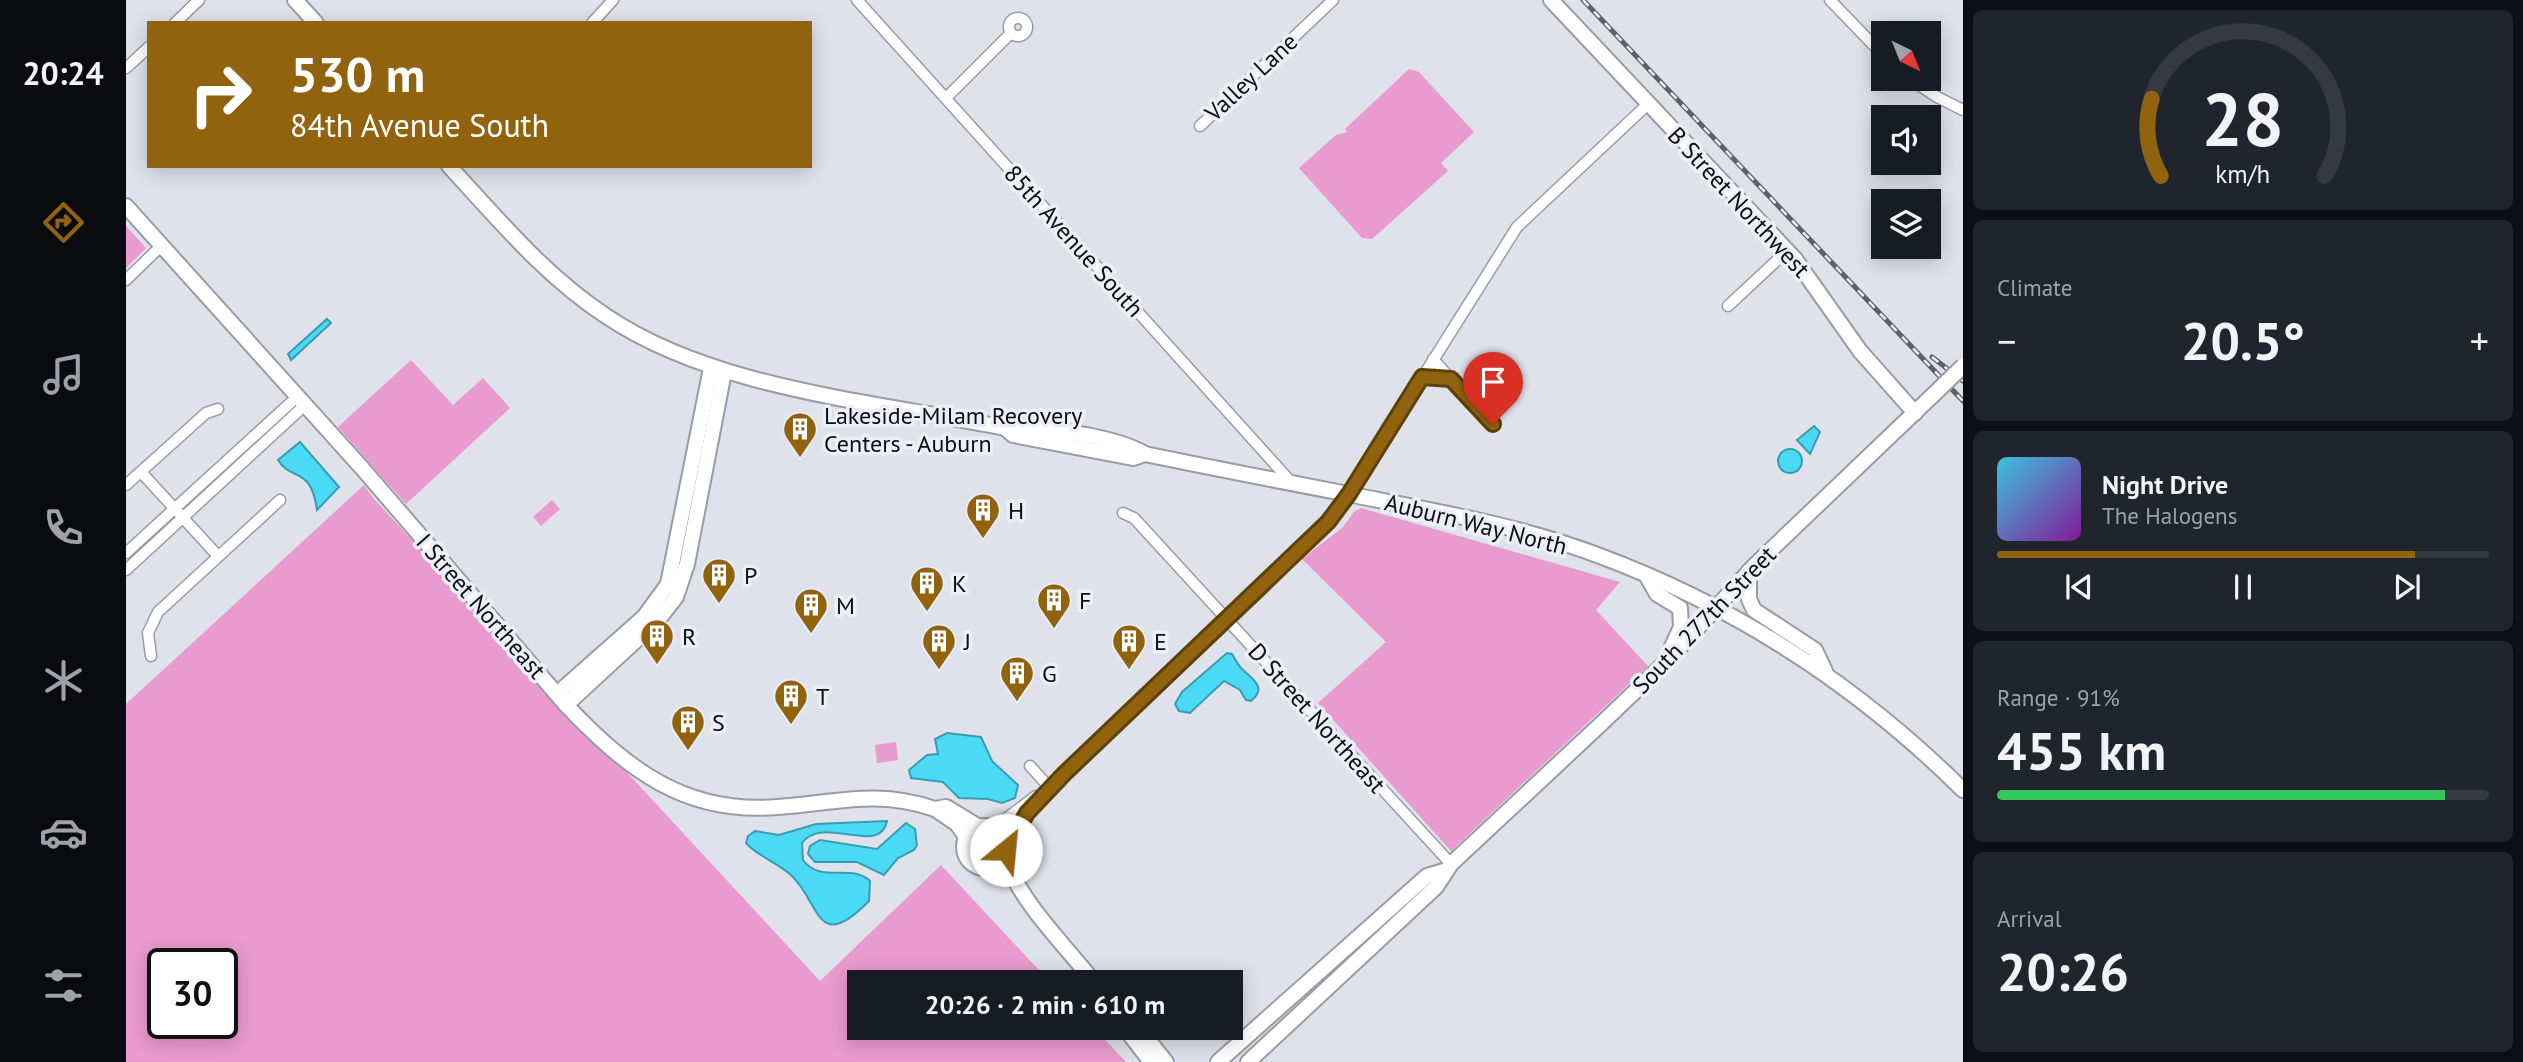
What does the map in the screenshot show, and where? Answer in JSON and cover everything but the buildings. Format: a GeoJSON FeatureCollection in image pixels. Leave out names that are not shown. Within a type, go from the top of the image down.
{"type":"FeatureCollection","features":[{"type":"Feature","properties":{"kind":"main road"},"geometry":{"type":"LineString","coordinates":[[295,0],[314,21]]}},
{"type":"Feature","properties":{"kind":"main road","name":"B Street Northwest"},"geometry":{"type":"LineString","coordinates":[[1551,0],[1787,251],[1814,282],[1853,342],[1915,413]]}},
{"type":"Feature","properties":{"kind":"main road","name":"Auburn Way North"},"geometry":{"type":"LineString","coordinates":[[453,168],[561,283],[606,316],[656,346],[718,370],[1006,429],[1013,435],[1133,458],[1145,454]]}},
{"type":"Feature","properties":{"kind":"main road","name":"I Street Northeast"},"geometry":{"type":"LineString","coordinates":[[126,206],[301,400],[562,699],[596,736],[643,776],[693,799],[732,808],[778,807],[859,796],[906,799],[935,808],[957,824],[966,837]]}},
{"type":"Feature","properties":{"kind":"main road","name":"South 277th Street"},"geometry":{"type":"LineString","coordinates":[[1248,1062],[1436,887],[1447,868],[1661,666],[1749,571],[1963,366]]}},
{"type":"Feature","properties":{"kind":"main road"},"geometry":{"type":"LineString","coordinates":[[562,699],[644,617],[668,584],[718,370]]}},
{"type":"Feature","properties":{"kind":"main road","name":"Auburn Way North"},"geometry":{"type":"LineString","coordinates":[[1006,429],[1015,425],[1047,430],[1135,448],[1145,454],[1499,525],[1598,555],[1646,575],[1764,633],[1826,673]]}},
{"type":"Feature","properties":{"kind":"main road"},"geometry":{"type":"LineString","coordinates":[[1749,571],[1749,599],[1754,610],[1815,650],[1826,673],[1888,720],[1963,790]]}},
{"type":"Feature","properties":{"kind":"main road"},"geometry":{"type":"LineString","coordinates":[[1646,575],[1657,594],[1674,602],[1682,614],[1676,640],[1661,666]]}},
{"type":"Feature","properties":{"kind":"main road","name":"I Street Northeast"},"geometry":{"type":"LineString","coordinates":[[935,808],[946,807],[983,826]]}},
{"type":"Feature","properties":{"kind":"main road"},"geometry":{"type":"LineString","coordinates":[[1033,906],[986,868],[968,859],[964,847],[966,837],[983,826],[999,831],[1010,873],[1084,970]]}},
{"type":"Feature","properties":{"kind":"main road"},"geometry":{"type":"LineString","coordinates":[[986,868],[993,867],[1005,854]]}},
{"type":"Feature","properties":{"kind":"main road","name":"South 277th Street"},"geometry":{"type":"LineString","coordinates":[[1217,1062],[1427,876],[1447,868]]}},
{"type":"Feature","properties":{"kind":"main road"},"geometry":{"type":"LineString","coordinates":[[1134,1040],[1151,1062]]}},
{"type":"Feature","properties":{"kind":"main road"},"geometry":{"type":"LineString","coordinates":[[1148,1040],[1166,1062]]}},
{"type":"Feature","properties":{"kind":"street"},"geometry":{"type":"LineString","coordinates":[[177,21],[199,0]]}},
{"type":"Feature","properties":{"kind":"street"},"geometry":{"type":"LineString","coordinates":[[594,21],[613,0]]}},
{"type":"Feature","properties":{"kind":"street","name":"85th Avenue South"},"geometry":{"type":"LineString","coordinates":[[857,0],[1291,482]]}},
{"type":"Feature","properties":{"kind":"street","name":"Valley Lane"},"geometry":{"type":"LineString","coordinates":[[1200,126],[1333,0]]}},
{"type":"Feature","properties":{"kind":"street"},"geometry":{"type":"LineString","coordinates":[[1830,0],[1871,43]]}},
{"type":"Feature","properties":{"kind":"street"},"geometry":{"type":"LineString","coordinates":[[946,98],[1011,33]]}},
{"type":"Feature","properties":{"kind":"street"},"geometry":{"type":"LineString","coordinates":[[126,68],[147,49]]}},
{"type":"Feature","properties":{"kind":"street"},"geometry":{"type":"LineString","coordinates":[[1931,91],[1963,110]]}},
{"type":"Feature","properties":{"kind":"street"},"geometry":{"type":"LineString","coordinates":[[1005,854],[1027,813],[1064,774],[1288,563],[1349,494],[1504,244],[1534,209],[1648,104]]}},
{"type":"Feature","properties":{"kind":"street"},"geometry":{"type":"LineString","coordinates":[[126,280],[162,245]]}},
{"type":"Feature","properties":{"kind":"street"},"geometry":{"type":"LineString","coordinates":[[1728,306],[1787,251]]}},
{"type":"Feature","properties":{"kind":"street"},"geometry":{"type":"LineString","coordinates":[[1433,359],[1493,424]]}},
{"type":"Feature","properties":{"kind":"street"},"geometry":{"type":"LineString","coordinates":[[1422,377],[1451,379]]}},
{"type":"Feature","properties":{"kind":"street"},"geometry":{"type":"LineString","coordinates":[[126,554],[301,400]]}},
{"type":"Feature","properties":{"kind":"street"},"geometry":{"type":"LineString","coordinates":[[126,570],[183,518],[301,400]]}},
{"type":"Feature","properties":{"kind":"street"},"geometry":{"type":"LineString","coordinates":[[126,485],[206,413],[218,409]]}},
{"type":"Feature","properties":{"kind":"street"},"geometry":{"type":"LineString","coordinates":[[141,472],[218,556]]}},
{"type":"Feature","properties":{"kind":"street"},"geometry":{"type":"LineString","coordinates":[[151,656],[148,642],[153,618],[280,500]]}},
{"type":"Feature","properties":{"kind":"street","name":"D Street Northeast"},"geometry":{"type":"LineString","coordinates":[[1123,513],[1134,518],[1447,868]]}},
{"type":"Feature","properties":{"kind":"street"},"geometry":{"type":"LineString","coordinates":[[1030,766],[1048,786]]}},
{"type":"Feature","properties":{"kind":"street"},"geometry":{"type":"LineString","coordinates":[[983,826],[996,824],[1012,816],[1064,774]]}},
{"type":"Feature","properties":{"kind":"shaded area"},"geometry":{"type":"Polygon","coordinates":[[[1409,69],[1419,72],[1474,132],[1441,163],[1448,171],[1372,239],[1362,238],[1299,168],[1336,135],[1347,132],[1345,129],[1409,69]]]}},
{"type":"Feature","properties":{"kind":"shaded area"},"geometry":{"type":"Polygon","coordinates":[[[126,226],[146,248],[126,268],[126,226]]]}},
{"type":"Feature","properties":{"kind":"shaded area"},"geometry":{"type":"Polygon","coordinates":[[[411,360],[453,405],[483,378],[510,408],[406,504],[338,427],[411,360]]]}},
{"type":"Feature","properties":{"kind":"shaded area"},"geometry":{"type":"Polygon","coordinates":[[[364,485],[374,499],[820,981],[941,865],[1039,970],[847,970],[847,1040],[1105,1040],[1126,1062],[126,1062],[126,704],[364,485]]]}},
{"type":"Feature","properties":{"kind":"shaded area"},"geometry":{"type":"Polygon","coordinates":[[[552,500],[560,509],[541,526],[533,517],[552,500]]]}},
{"type":"Feature","properties":{"kind":"shaded area"},"geometry":{"type":"Polygon","coordinates":[[[1361,508],[1620,582],[1596,610],[1648,666],[1451,851],[1318,703],[1386,642],[1302,559],[1342,528],[1354,512],[1361,508]]]}},
{"type":"Feature","properties":{"kind":"shaded area"},"geometry":{"type":"Polygon","coordinates":[[[896,742],[898,760],[877,763],[875,745],[896,742]]]}},
{"type":"Feature","properties":{"kind":"water"},"geometry":{"type":"Polygon","coordinates":[[[327,319],[331,323],[291,360],[288,354],[327,319]]]}},
{"type":"Feature","properties":{"kind":"water"},"geometry":{"type":"Polygon","coordinates":[[[1814,426],[1820,432],[1810,454],[1797,440],[1814,426]]]}},
{"type":"Feature","properties":{"kind":"water"},"geometry":{"type":"Polygon","coordinates":[[[300,442],[339,487],[317,510],[310,486],[300,476],[283,467],[278,460],[300,442]]]}},
{"type":"Feature","properties":{"kind":"water"},"geometry":{"type":"Polygon","coordinates":[[[1790,449],[1798,453],[1802,461],[1798,469],[1790,473],[1782,469],[1778,461],[1782,453],[1790,449]]]}},
{"type":"Feature","properties":{"kind":"water"},"geometry":{"type":"Polygon","coordinates":[[[1227,653],[1232,654],[1257,684],[1256,696],[1251,701],[1246,700],[1240,690],[1224,681],[1190,713],[1179,711],[1175,704],[1182,692],[1227,653]]]}},
{"type":"Feature","properties":{"kind":"water"},"geometry":{"type":"Polygon","coordinates":[[[947,733],[981,737],[992,761],[1018,785],[1015,798],[1002,803],[988,799],[959,798],[943,782],[911,778],[909,770],[927,755],[938,754],[935,739],[947,733]]]}},
{"type":"Feature","properties":{"kind":"water"},"geometry":{"type":"Polygon","coordinates":[[[887,821],[882,831],[874,836],[823,832],[811,835],[802,843],[803,860],[810,867],[818,871],[863,876],[870,881],[869,901],[852,917],[839,924],[829,924],[821,919],[791,875],[746,843],[748,836],[755,831],[779,835],[816,824],[887,821]]]}},
{"type":"Feature","properties":{"kind":"water"},"geometry":{"type":"Polygon","coordinates":[[[906,823],[915,829],[917,845],[914,850],[898,858],[884,875],[857,862],[815,862],[808,854],[810,846],[820,840],[877,849],[906,823]]]}},
{"type":"Feature","properties":{"kind":"railway"},"geometry":{"type":"LineString","coordinates":[[1583,0],[1963,401]]}},
{"type":"Feature","properties":{"kind":"railway"},"geometry":{"type":"LineString","coordinates":[[1932,357],[1963,381]]}},
{"type":"Feature","properties":{"kind":"place","name":"Lakeside-Milam Recovery Centers - Auburn"},"geometry":{"type":"Point","coordinates":[800,459]}},
{"type":"Feature","properties":{"kind":"place","name":"H"},"geometry":{"type":"Point","coordinates":[983,540]}},
{"type":"Feature","properties":{"kind":"place","name":"P"},"geometry":{"type":"Point","coordinates":[719,605]}},
{"type":"Feature","properties":{"kind":"place","name":"K"},"geometry":{"type":"Point","coordinates":[927,613]}},
{"type":"Feature","properties":{"kind":"place","name":"F"},"geometry":{"type":"Point","coordinates":[1054,630]}},
{"type":"Feature","properties":{"kind":"place","name":"M"},"geometry":{"type":"Point","coordinates":[811,635]}},
{"type":"Feature","properties":{"kind":"place","name":"R"},"geometry":{"type":"Point","coordinates":[657,666]}},
{"type":"Feature","properties":{"kind":"place","name":"J"},"geometry":{"type":"Point","coordinates":[939,671]}},
{"type":"Feature","properties":{"kind":"place","name":"E"},"geometry":{"type":"Point","coordinates":[1129,671]}},
{"type":"Feature","properties":{"kind":"place","name":"G"},"geometry":{"type":"Point","coordinates":[1017,703]}},
{"type":"Feature","properties":{"kind":"place","name":"T"},"geometry":{"type":"Point","coordinates":[791,726]}},
{"type":"Feature","properties":{"kind":"place","name":"S"},"geometry":{"type":"Point","coordinates":[688,752]}},
{"type":"Feature","properties":{"kind":"route"},"geometry":{"type":"LineString","coordinates":[[1006,850],[1027,813],[1064,774],[1328,522],[1349,494],[1422,377],[1451,379],[1493,424]]}}]}
